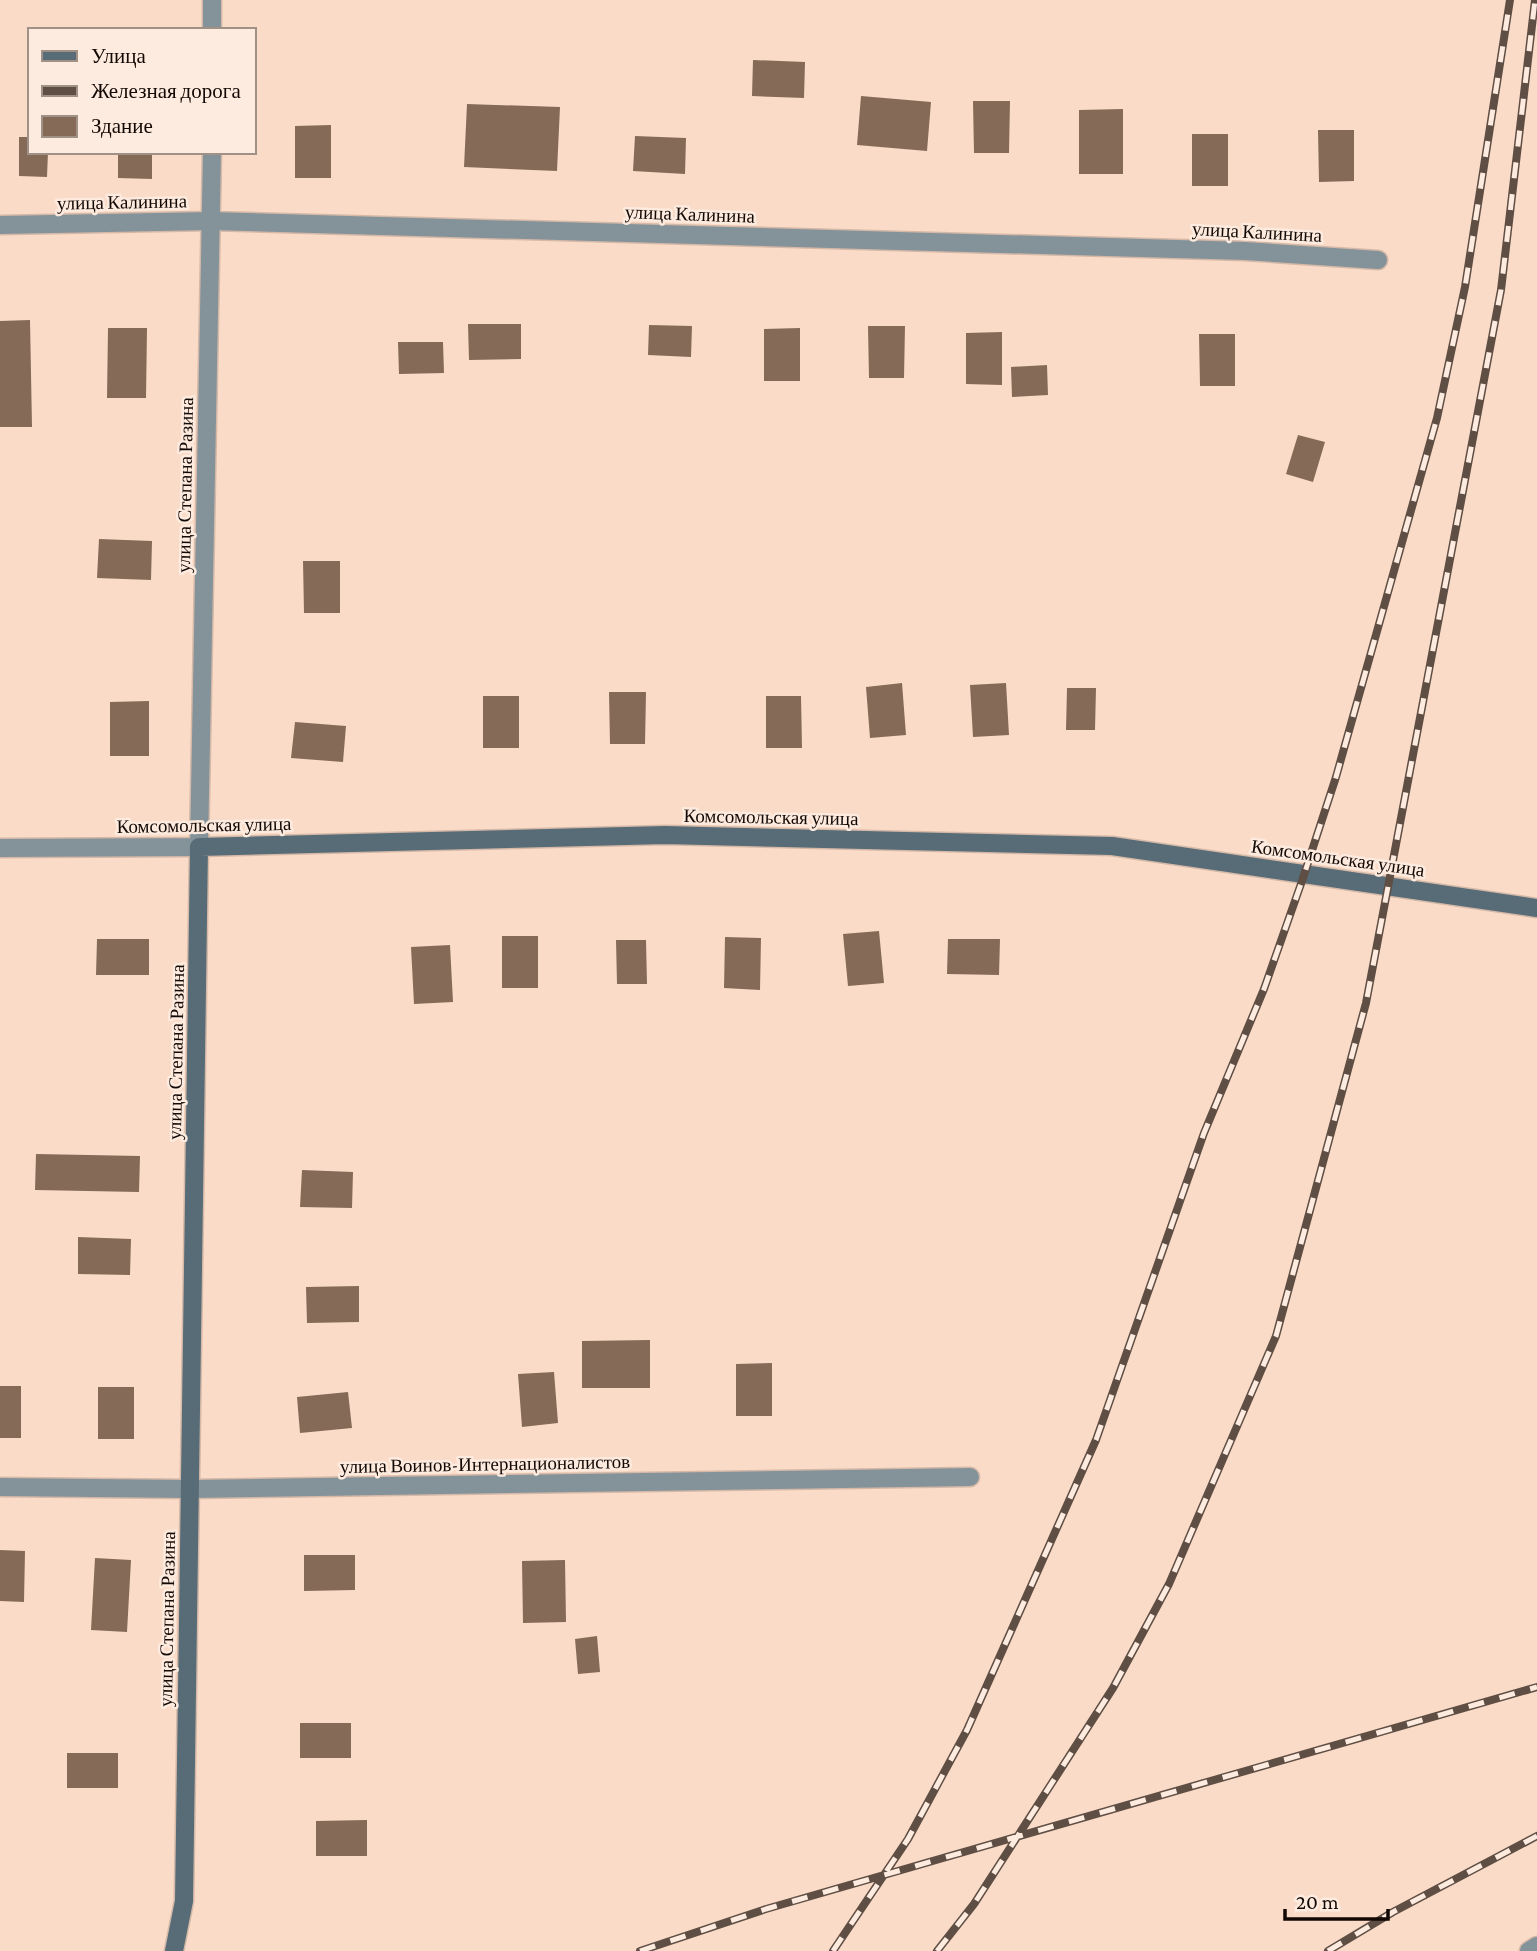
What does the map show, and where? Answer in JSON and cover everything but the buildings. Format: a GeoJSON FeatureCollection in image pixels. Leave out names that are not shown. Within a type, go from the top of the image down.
{"type":"FeatureCollection","features":[{"type":"Feature","properties":{"kind":"main road","name":"Комсомольская улица"},"geometry":{"type":"LineString","coordinates":[[200,847],[665,835],[1112,846],[1537,908]]}},
{"type":"Feature","properties":{"kind":"main road","name":"улица Степана Разина"},"geometry":{"type":"LineString","coordinates":[[174,1951],[184,1901],[200,847]]}},
{"type":"Feature","properties":{"kind":"street"},"geometry":{"type":"LineString","coordinates":[[212,0],[212,28]]}},
{"type":"Feature","properties":{"kind":"street","name":"улица Степана Разина"},"geometry":{"type":"LineString","coordinates":[[200,847],[212,154]]}},
{"type":"Feature","properties":{"kind":"street","name":"улица Калинина"},"geometry":{"type":"LineString","coordinates":[[0,225],[211,221],[1231,251],[1378,260]]}},
{"type":"Feature","properties":{"kind":"street","name":"Комсомольская улица"},"geometry":{"type":"LineString","coordinates":[[0,848],[200,847]]}},
{"type":"Feature","properties":{"kind":"street","name":"улица Воинов-Интернационалистов"},"geometry":{"type":"LineString","coordinates":[[0,1487],[190,1489],[970,1477]]}},
{"type":"Feature","properties":{"kind":"street"},"geometry":{"type":"LineString","coordinates":[[1529,1951],[1537,1946]]}},
{"type":"Feature","properties":{"kind":"railway"},"geometry":{"type":"LineString","coordinates":[[833,1951],[908,1839],[967,1730],[1096,1440],[1204,1133],[1264,989],[1302,881],[1336,777],[1437,418],[1465,287],[1510,0]]}},
{"type":"Feature","properties":{"kind":"railway"},"geometry":{"type":"LineString","coordinates":[[937,1951],[974,1904],[1113,1688],[1169,1584],[1276,1336],[1366,1003],[1501,290],[1535,0]]}},
{"type":"Feature","properties":{"kind":"railway"},"geometry":{"type":"LineString","coordinates":[[640,1951],[766,1909],[1537,1687]]}},
{"type":"Feature","properties":{"kind":"railway"},"geometry":{"type":"LineString","coordinates":[[1328,1951],[1393,1912],[1537,1836]]}}]}
